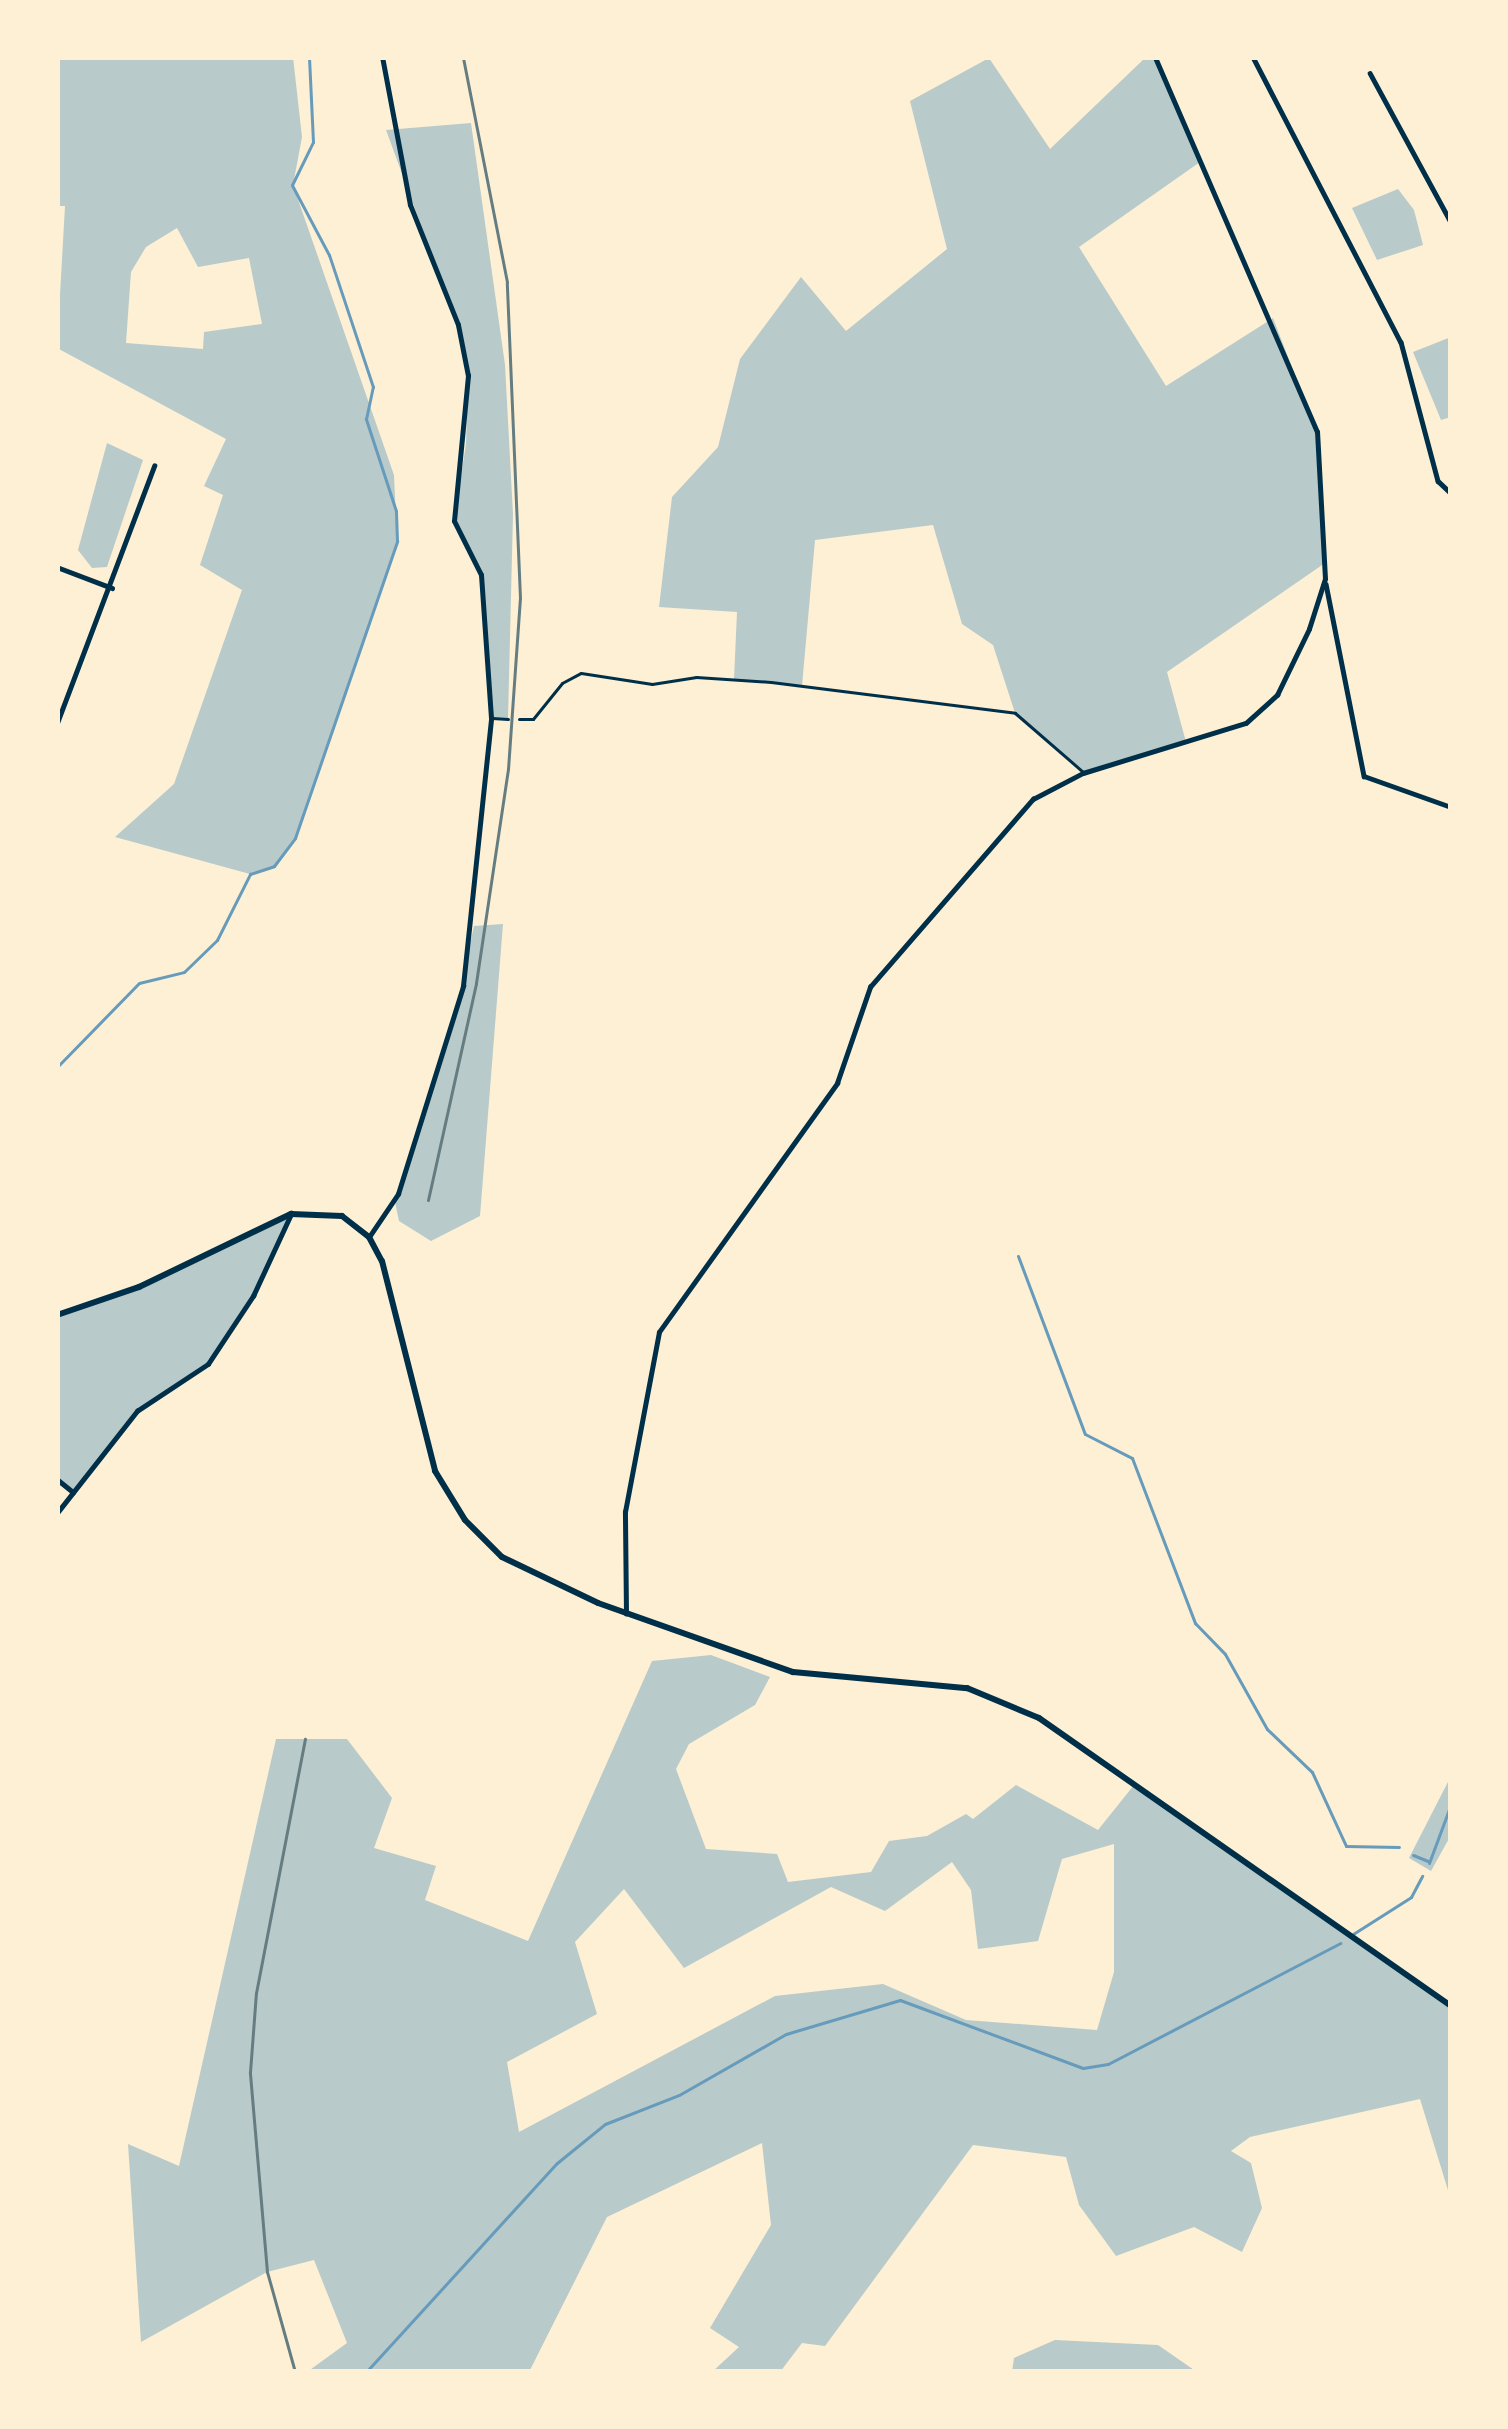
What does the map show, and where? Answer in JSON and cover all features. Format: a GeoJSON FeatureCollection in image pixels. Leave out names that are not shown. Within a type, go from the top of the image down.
{"type":"FeatureCollection","features":[{"type":"Feature","properties":{"kind":"street"},"geometry":{"type":"LineString","coordinates":[[369,1237],[398,1194],[463,986],[491,718],[481,575],[454,521],[467,376],[458,326],[410,205],[382,57]]}},
{"type":"Feature","properties":{"kind":"street"},"geometry":{"type":"LineString","coordinates":[[1155,57],[1317,432],[1325,579],[1364,776],[1451,807]]}},
{"type":"Feature","properties":{"kind":"street"},"geometry":{"type":"LineString","coordinates":[[1253,57],[1401,342],[1438,481],[1451,493]]}},
{"type":"Feature","properties":{"kind":"street"},"geometry":{"type":"LineString","coordinates":[[1370,73],[1451,222]]}},
{"type":"Feature","properties":{"kind":"street"},"geometry":{"type":"LineString","coordinates":[[57,723],[112,588],[154,466]]}},
{"type":"Feature","properties":{"kind":"street"},"geometry":{"type":"LineString","coordinates":[[57,567],[112,588]]}},
{"type":"Feature","properties":{"kind":"street"},"geometry":{"type":"LineString","coordinates":[[626,1614],[626,1512],[659,1332],[837,1083],[870,988],[1013,817],[1083,772],[1231,730],[1263,712],[1309,629],[1325,579]]}},
{"type":"Feature","properties":{"kind":"street"},"geometry":{"type":"LineString","coordinates":[[57,1513],[137,1411],[208,1364],[253,1296],[291,1214]]}},
{"type":"Feature","properties":{"kind":"street"},"geometry":{"type":"LineString","coordinates":[[57,1315],[139,1287],[291,1214],[342,1216],[369,1237],[435,1471],[465,1520],[517,1566],[626,1614],[793,1672],[967,1688],[1039,1718],[1451,2006]]}},
{"type":"Feature","properties":{"kind":"street"},"geometry":{"type":"LineString","coordinates":[[57,1479],[74,1492]]}},
{"type":"Feature","properties":{"kind":"lane"},"geometry":{"type":"LineString","coordinates":[[519,719],[533,718],[562,683],[581,673],[652,684],[696,676],[771,682],[1015,713],[1083,772]]}},
{"type":"Feature","properties":{"kind":"lane"},"geometry":{"type":"LineString","coordinates":[[491,718],[508,719]]}},
{"type":"Feature","properties":{"kind":"shaded area"},"geometry":{"type":"Polygon","coordinates":[[[57,57],[293,57],[302,137],[293,185],[394,475],[397,541],[295,838],[274,866],[250,874],[115,837],[174,784],[242,590],[200,565],[223,495],[204,486],[226,439],[57,348],[65,206],[57,206],[57,57]],[[177,228],[146,247],[131,272],[126,343],[203,349],[204,332],[262,324],[249,258],[198,267],[177,228]]]}},
{"type":"Feature","properties":{"kind":"shaded area"},"geometry":{"type":"Polygon","coordinates":[[[1146,57],[1155,57],[1200,162],[1079,247],[1166,386],[1273,318],[1317,432],[1325,563],[1167,672],[1186,742],[1083,773],[1015,713],[993,645],[962,624],[933,525],[815,540],[802,686],[734,679],[737,612],[659,607],[672,497],[718,447],[740,359],[801,277],[846,331],[947,249],[910,101],[989,58],[1050,149],[1146,57]]]}},
{"type":"Feature","properties":{"kind":"shaded area"},"geometry":{"type":"Polygon","coordinates":[[[471,123],[505,365],[513,514],[508,719],[491,718],[481,575],[454,521],[466,444],[468,376],[458,326],[386,130],[471,123]]]}},
{"type":"Feature","properties":{"kind":"shaded area"},"geometry":{"type":"Polygon","coordinates":[[[1398,189],[1414,210],[1423,245],[1377,260],[1352,208],[1398,189]]]}},
{"type":"Feature","properties":{"kind":"shaded area"},"geometry":{"type":"Polygon","coordinates":[[[1451,337],[1451,417],[1441,420],[1413,352],[1451,337]]]}},
{"type":"Feature","properties":{"kind":"shaded area"},"geometry":{"type":"Polygon","coordinates":[[[107,443],[143,460],[107,567],[92,568],[78,550],[107,443]]]}},
{"type":"Feature","properties":{"kind":"shaded area"},"geometry":{"type":"Polygon","coordinates":[[[503,924],[480,1216],[431,1241],[399,1221],[395,1202],[448,1044],[474,926],[503,924]]]}},
{"type":"Feature","properties":{"kind":"shaded area"},"geometry":{"type":"Polygon","coordinates":[[[291,1214],[253,1296],[208,1364],[137,1411],[73,1492],[57,1479],[57,1315],[139,1287],[291,1214]]]}},
{"type":"Feature","properties":{"kind":"shaded area"},"geometry":{"type":"Polygon","coordinates":[[[711,1655],[770,1677],[755,1705],[689,1744],[676,1769],[706,1849],[777,1854],[788,1882],[871,1872],[889,1841],[927,1836],[966,1814],[973,1819],[1016,1785],[1098,1830],[1134,1785],[1451,2006],[1451,2200],[1420,2099],[1250,2137],[1231,2151],[1251,2163],[1262,2208],[1242,2252],[1194,2227],[1116,2256],[1079,2205],[1066,2157],[973,2145],[825,2346],[802,2343],[780,2372],[712,2372],[739,2347],[710,2328],[771,2225],[762,2143],[607,2217],[529,2372],[307,2372],[347,2343],[314,2260],[267,2272],[141,2342],[128,2144],[179,2166],[276,1739],[347,1739],[392,1798],[374,1848],[436,1866],[425,1900],[528,1941],[652,1661],[711,1655]],[[1114,1844],[1062,1859],[1038,1941],[978,1949],[971,1890],[952,1862],[885,1911],[831,1887],[684,1968],[624,1889],[575,1942],[597,2014],[507,2062],[519,2132],[775,1996],[883,1984],[966,2020],[1097,2030],[1114,1972],[1114,1844]]]}},
{"type":"Feature","properties":{"kind":"shaded area"},"geometry":{"type":"Polygon","coordinates":[[[1451,1776],[1451,1835],[1431,1871],[1409,1858],[1451,1776]]]}},
{"type":"Feature","properties":{"kind":"shaded area"},"geometry":{"type":"Polygon","coordinates":[[[1055,2340],[1158,2345],[1197,2372],[1012,2372],[1014,2358],[1055,2340]]]}},
{"type":"Feature","properties":{"kind":"waterway"},"geometry":{"type":"LineString","coordinates":[[57,1067],[139,983],[184,972],[217,940],[250,874],[274,866],[295,838],[397,541],[396,511],[366,419],[373,387],[329,255],[292,185],[313,142],[309,57]]}},
{"type":"Feature","properties":{"kind":"waterway"},"geometry":{"type":"LineString","coordinates":[[1018,1256],[1085,1434],[1132,1458],[1195,1623],[1225,1654],[1267,1729],[1312,1772],[1346,1846],[1399,1847]]}},
{"type":"Feature","properties":{"kind":"waterway"},"geometry":{"type":"LineString","coordinates":[[1429,1863],[1451,1804]]}},
{"type":"Feature","properties":{"kind":"waterway"},"geometry":{"type":"LineString","coordinates":[[1413,1855],[1428,1861]]}},
{"type":"Feature","properties":{"kind":"waterway"},"geometry":{"type":"LineString","coordinates":[[1353,1934],[1411,1897],[1422,1876]]}},
{"type":"Feature","properties":{"kind":"waterway"},"geometry":{"type":"LineString","coordinates":[[366,2372],[557,2163],[605,2124],[679,2095],[786,2034],[900,2000],[1083,2068],[1108,2064],[1340,1943]]}},
{"type":"Feature","properties":{"kind":"railway"},"geometry":{"type":"LineString","coordinates":[[428,1200],[476,983],[508,769],[520,598],[507,282],[463,57]]}},
{"type":"Feature","properties":{"kind":"railway"},"geometry":{"type":"LineString","coordinates":[[295,2372],[267,2272],[250,2072],[256,1993],[305,1739]]}}]}
